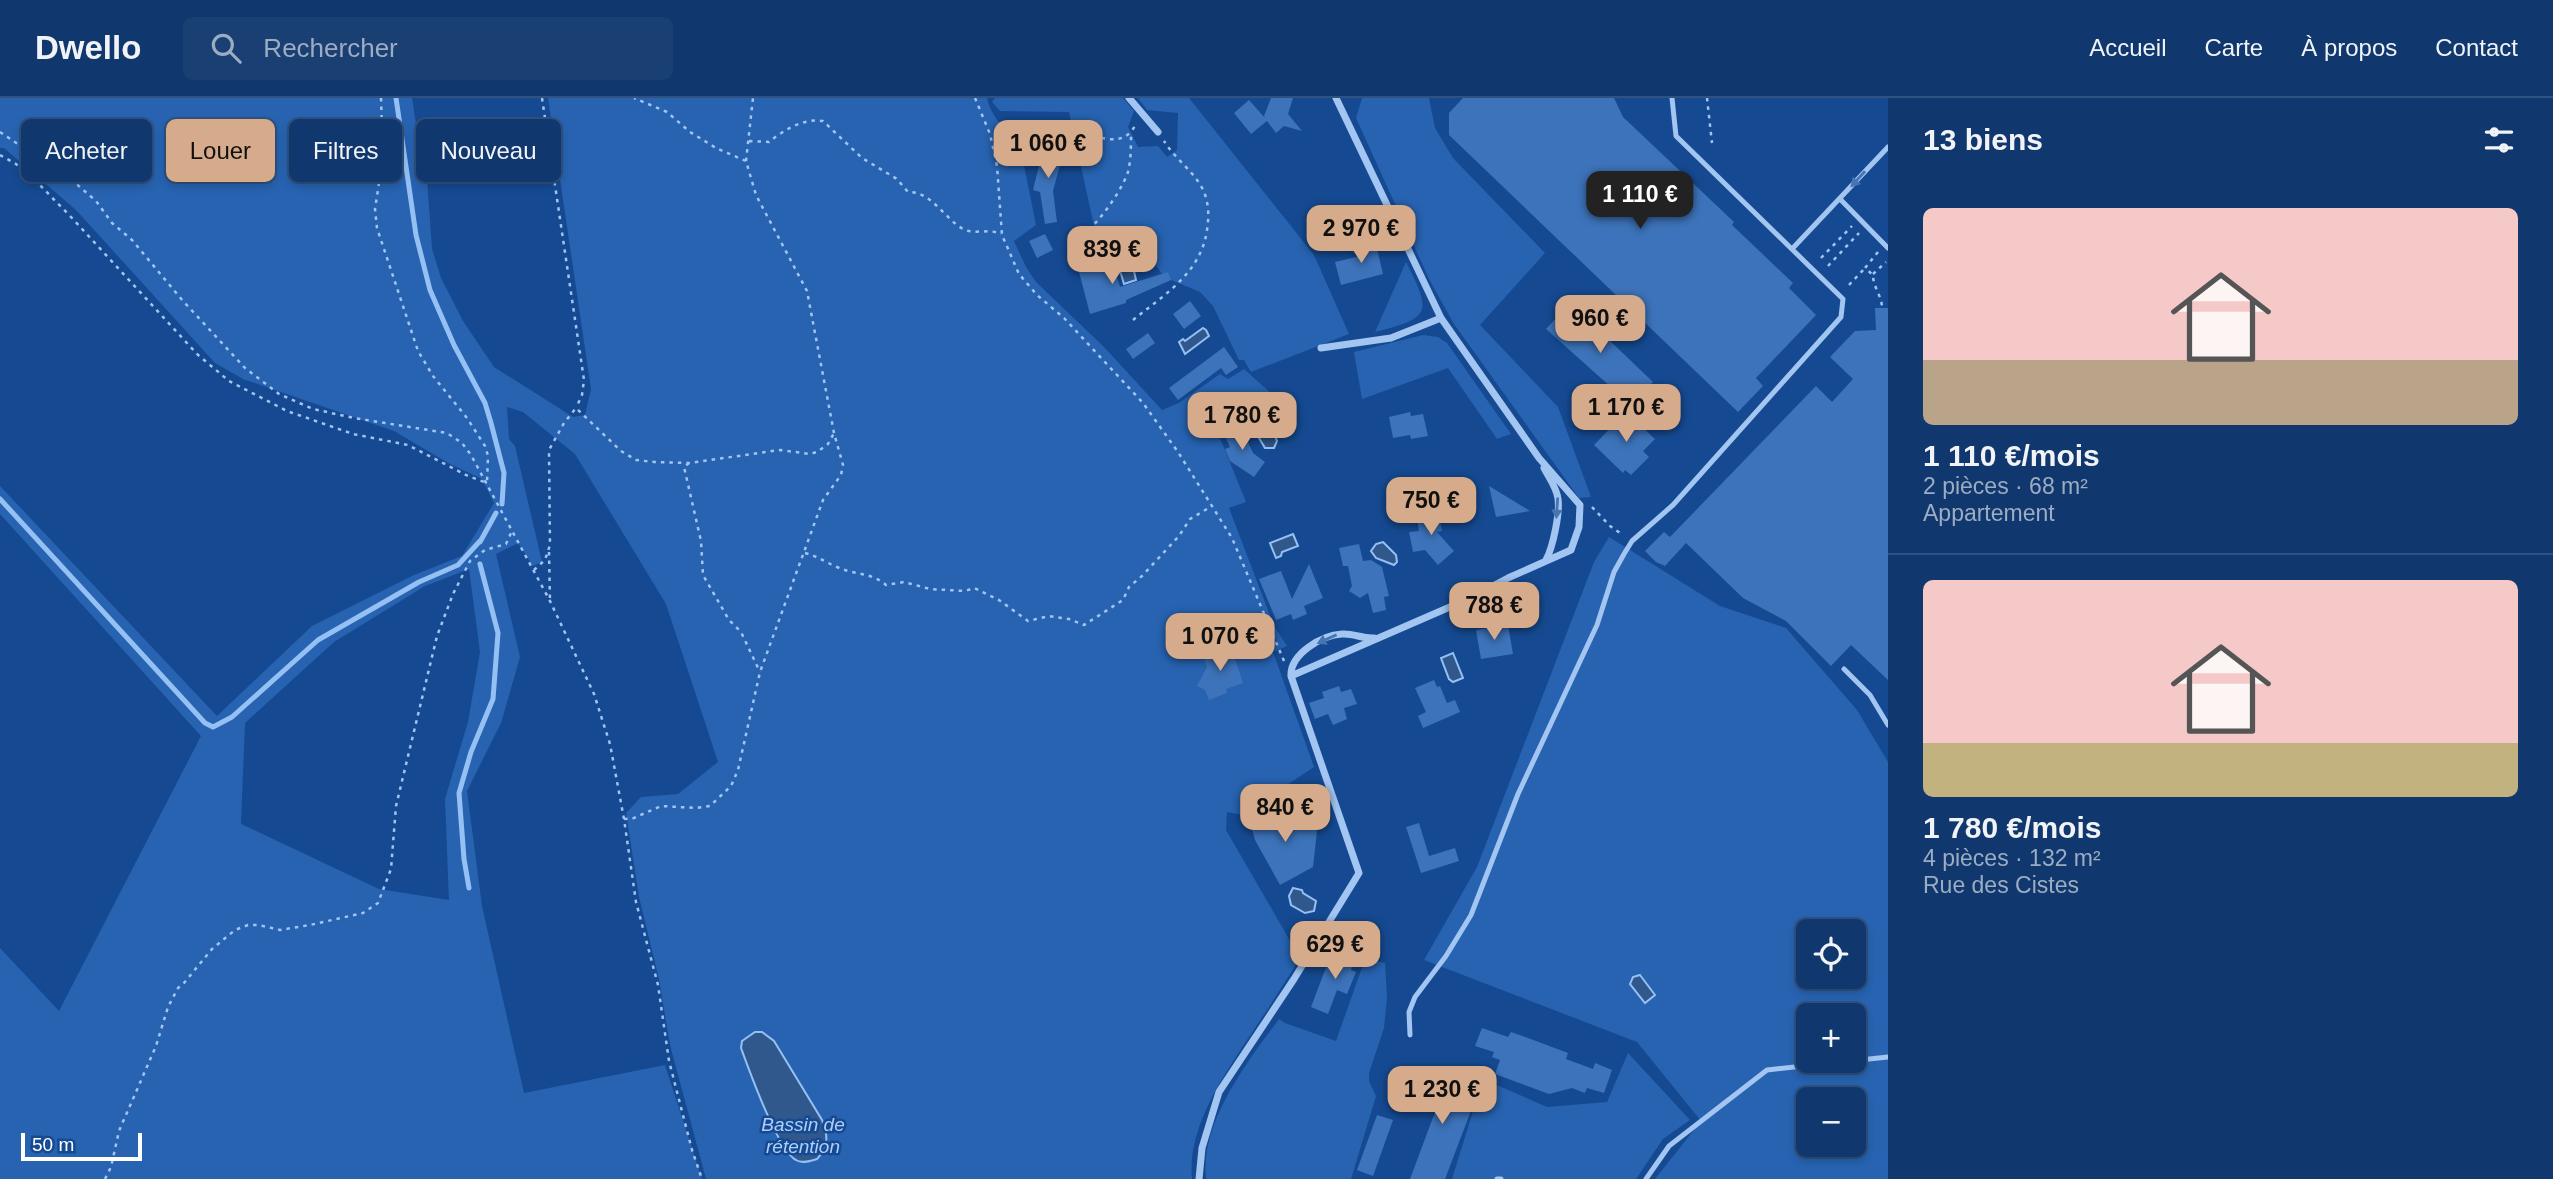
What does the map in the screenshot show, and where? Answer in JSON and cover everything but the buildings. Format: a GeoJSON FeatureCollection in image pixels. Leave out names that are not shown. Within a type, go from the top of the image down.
{"type":"FeatureCollection","features":[{"type":"Feature","properties":{"kind":"street"},"geometry":{"type":"LineString","coordinates":[[1129,98],[1158,132]]}},
{"type":"Feature","properties":{"kind":"street"},"geometry":{"type":"LineString","coordinates":[[1291,676],[1571,550],[1580,516],[1580,505],[1539,458],[1441,318],[1336,98]]}},
{"type":"Feature","properties":{"kind":"street"},"geometry":{"type":"LineString","coordinates":[[1321,348],[1391,338],[1441,318]]}},
{"type":"Feature","properties":{"kind":"street"},"geometry":{"type":"LineString","coordinates":[[1539,458],[1558,498],[1550,552],[1546,561]]}},
{"type":"Feature","properties":{"kind":"street"},"geometry":{"type":"LineString","coordinates":[[1199,1179],[1202,1148],[1219,1092],[1294,979],[1359,873],[1291,676],[1292,663],[1301,652],[1339,634],[1368,639],[1382,637]]}},
{"type":"Feature","properties":{"kind":"lane"},"geometry":{"type":"LineString","coordinates":[[1410,1035],[1409,1012],[1415,996],[1446,956],[1471,915],[1518,794],[1597,625],[1614,572],[1632,541],[1673,505],[1842,317],[1843,299],[1676,136],[1672,98]]}},
{"type":"Feature","properties":{"kind":"lane"},"geometry":{"type":"LineString","coordinates":[[1792,249],[1888,147]]}},
{"type":"Feature","properties":{"kind":"lane"},"geometry":{"type":"LineString","coordinates":[[1840,199],[1888,248]]}},
{"type":"Feature","properties":{"kind":"lane"},"geometry":{"type":"LineString","coordinates":[[1844,669],[1870,695],[1888,725]]}},
{"type":"Feature","properties":{"kind":"lane"},"geometry":{"type":"LineString","coordinates":[[1646,1179],[1669,1146],[1767,1070],[1888,1057]]}},
{"type":"Feature","properties":{"kind":"path"},"geometry":{"type":"LineString","coordinates":[[381,98],[383,157],[375,209],[377,228],[418,351],[433,376],[467,418],[485,446],[488,456],[487,483]]}},
{"type":"Feature","properties":{"kind":"path"},"geometry":{"type":"LineString","coordinates":[[542,98],[584,380],[582,395],[576,408],[549,450],[550,601]]}},
{"type":"Feature","properties":{"kind":"path"},"geometry":{"type":"LineString","coordinates":[[634,98],[667,112],[716,148],[746,161]]}},
{"type":"Feature","properties":{"kind":"path"},"geometry":{"type":"LineString","coordinates":[[624,819],[634,818],[661,806],[710,806],[732,786],[760,672],[823,500],[841,475],[843,465],[834,433],[807,291],[757,195],[746,161],[753,98]]}},
{"type":"Feature","properties":{"kind":"path"},"geometry":{"type":"LineString","coordinates":[[975,98],[990,134],[998,166],[1002,235],[1020,274],[1037,295],[1064,318],[1143,403],[1178,453],[1232,538],[1291,676]]}},
{"type":"Feature","properties":{"kind":"path"},"geometry":{"type":"LineString","coordinates":[[1707,98],[1713,143]]}},
{"type":"Feature","properties":{"kind":"path"},"geometry":{"type":"LineString","coordinates":[[1068,244],[1077,241],[1086,233],[1124,182],[1129,170],[1131,133],[1139,115],[1137,108]]}},
{"type":"Feature","properties":{"kind":"path"},"geometry":{"type":"LineString","coordinates":[[748,142],[763,144],[805,121],[823,121],[862,158],[897,179],[908,192],[915,192],[938,207],[964,230],[995,231],[1002,235]]}},
{"type":"Feature","properties":{"kind":"path"},"geometry":{"type":"LineString","coordinates":[[1077,131],[1101,138],[1124,138],[1131,133]]}},
{"type":"Feature","properties":{"kind":"path"},"geometry":{"type":"LineString","coordinates":[[0,132],[74,181],[96,201],[112,223],[132,240],[183,301],[246,368],[279,394],[313,409],[387,425],[437,429],[462,443],[534,570],[594,694],[610,744],[636,902],[658,985],[669,1061],[702,1179]]}},
{"type":"Feature","properties":{"kind":"path"},"geometry":{"type":"LineString","coordinates":[[1133,320],[1195,265],[1207,231],[1208,209],[1203,191],[1158,132]]}},
{"type":"Feature","properties":{"kind":"path"},"geometry":{"type":"LineString","coordinates":[[0,155],[35,180],[197,354],[229,381],[287,411],[353,434],[408,445],[487,483]]}},
{"type":"Feature","properties":{"kind":"path"},"geometry":{"type":"LineString","coordinates":[[1847,221],[1866,239]]}},
{"type":"Feature","properties":{"kind":"path"},"geometry":{"type":"LineString","coordinates":[[1821,258],[1852,226]]}},
{"type":"Feature","properties":{"kind":"path"},"geometry":{"type":"LineString","coordinates":[[1828,266],[1859,233]]}},
{"type":"Feature","properties":{"kind":"path"},"geometry":{"type":"LineString","coordinates":[[1849,285],[1879,253],[1872,246]]}},
{"type":"Feature","properties":{"kind":"path"},"geometry":{"type":"LineString","coordinates":[[1872,275],[1886,262]]}},
{"type":"Feature","properties":{"kind":"path"},"geometry":{"type":"LineString","coordinates":[[1865,268],[1872,275],[1882,308]]}},
{"type":"Feature","properties":{"kind":"path"},"geometry":{"type":"LineString","coordinates":[[1882,302],[1888,296]]}},
{"type":"Feature","properties":{"kind":"path"},"geometry":{"type":"LineString","coordinates":[[576,408],[608,440],[636,460],[689,463],[780,450],[810,454],[828,444],[834,433]]}},
{"type":"Feature","properties":{"kind":"path"},"geometry":{"type":"LineString","coordinates":[[689,463],[684,467],[684,473],[697,522],[703,575],[729,620],[746,641],[760,672]]}},
{"type":"Feature","properties":{"kind":"path"},"geometry":{"type":"LineString","coordinates":[[1580,505],[1592,508],[1610,526],[1632,541]]}},
{"type":"Feature","properties":{"kind":"path"},"geometry":{"type":"LineString","coordinates":[[805,553],[816,555],[838,568],[875,577],[886,585],[904,582],[930,589],[965,591],[974,588],[999,600],[1028,621],[1049,616],[1084,625],[1123,600],[1129,587],[1171,544],[1190,519],[1212,506]]}},
{"type":"Feature","properties":{"kind":"path"},"geometry":{"type":"LineString","coordinates":[[104,1179],[111,1167],[119,1131],[156,1046],[168,1007],[177,988],[184,984],[212,949],[235,930],[248,925],[280,930],[310,925],[363,912],[379,903],[391,869],[396,806],[437,636],[453,594],[470,561],[485,550],[506,544],[511,533]]}},
{"type":"Feature","properties":{"kind":"path"},"geometry":{"type":"LineString","coordinates":[[534,570],[541,565],[549,552]]}},
{"type":"Feature","properties":{"kind":"shaded area"},"geometry":{"type":"Polygon","coordinates":[[[0,98],[412,98],[416,124],[416,182],[427,182],[432,249],[441,278],[463,321],[494,367],[573,417],[585,415],[591,389],[560,182],[561,119],[551,119],[548,98],[987,98],[999,122],[1019,140],[1036,225],[1014,241],[1036,282],[1104,347],[1162,410],[1179,403],[1220,374],[1228,379],[1244,369],[1286,407],[1218,433],[1246,502],[1229,508],[1274,626],[1287,646],[1273,652],[1314,767],[1242,815],[1227,812],[1226,830],[1300,958],[1224,1076],[1203,1116],[1192,1158],[1192,1179],[706,1179],[670,1045],[659,979],[639,897],[626,813],[641,797],[678,794],[718,762],[666,604],[575,454],[523,412],[507,407],[509,439],[515,446],[542,562],[533,566],[518,543],[496,554],[520,657],[501,723],[467,791],[482,906],[524,1093],[665,1065],[702,1179],[0,1179],[0,948],[59,1011],[201,736],[0,514],[0,486],[217,716],[312,626],[414,575],[462,556],[494,503],[482,479],[450,464],[394,431],[243,379],[215,363],[76,210],[43,182],[152,182],[152,119],[21,119],[21,163],[4,148],[0,148],[0,98]],[[469,569],[425,586],[334,642],[245,723],[241,824],[379,889],[449,900],[445,799],[468,722],[480,652],[469,569]]]}},
{"type":"Feature","properties":{"kind":"shaded area"},"geometry":{"type":"Polygon","coordinates":[[[995,98],[1123,98],[1134,111],[1128,127],[1138,147],[1158,146],[1167,157],[1177,150],[1178,113],[1147,110],[1138,98],[1189,98],[1314,255],[1349,334],[1251,372],[1244,360],[1239,360],[1213,306],[1200,292],[1164,277],[1133,232],[1096,235],[1069,112],[1000,111],[992,102],[995,98]]]}},
{"type":"Feature","properties":{"kind":"shaded area"},"geometry":{"type":"Polygon","coordinates":[[[1362,98],[1429,98],[1435,128],[1453,158],[1545,253],[1480,325],[1558,407],[1591,497],[1579,498],[1454,324],[1430,281],[1356,118],[1362,98]]]}},
{"type":"Feature","properties":{"kind":"shaded area"},"geometry":{"type":"Polygon","coordinates":[[[1406,262],[1420,292],[1421,311],[1407,322],[1375,332],[1406,262]]]}},
{"type":"Feature","properties":{"kind":"shaded area"},"geometry":{"type":"Polygon","coordinates":[[[1423,335],[1438,337],[1447,343],[1511,434],[1497,439],[1448,368],[1362,399],[1354,352],[1423,335]]]}},
{"type":"Feature","properties":{"kind":"shaded area"},"geometry":{"type":"Polygon","coordinates":[[[1609,537],[1720,606],[1786,628],[1857,710],[1888,762],[1888,1179],[1655,1179],[1701,1121],[1637,1042],[1424,960],[1477,867],[1594,562],[1609,537]]]}},
{"type":"Feature","properties":{"kind":"shaded area"},"geometry":{"type":"Polygon","coordinates":[[[1365,959],[1385,963],[1387,998],[1384,1028],[1369,1073],[1369,1081],[1376,1096],[1351,1179],[1206,1179],[1210,1136],[1218,1115],[1240,1073],[1266,1036],[1279,1019],[1336,1041],[1365,959]]]}},
{"type":"Feature","properties":{"kind":"shaded area"},"geometry":{"type":"Polygon","coordinates":[[[1628,1053],[1690,1120],[1663,1139],[1636,1179],[1452,1179],[1483,1079],[1547,1107],[1607,1102],[1628,1053]]]}},
{"type":"Feature","properties":{"kind":"water"},"geometry":{"type":"Polygon","coordinates":[[[1129,257],[1142,259],[1147,266],[1134,271],[1136,280],[1124,284],[1117,261],[1129,257]]]}},
{"type":"Feature","properties":{"kind":"water"},"geometry":{"type":"Polygon","coordinates":[[[1203,328],[1209,336],[1185,354],[1179,342],[1183,339],[1185,341],[1203,328]]]}},
{"type":"Feature","properties":{"kind":"water"},"geometry":{"type":"Polygon","coordinates":[[[1261,424],[1274,433],[1277,441],[1274,448],[1265,448],[1256,433],[1256,427],[1261,424]]]}},
{"type":"Feature","properties":{"kind":"water"},"geometry":{"type":"Polygon","coordinates":[[[1449,485],[1455,503],[1446,505],[1444,498],[1428,502],[1427,490],[1449,485]]]}},
{"type":"Feature","properties":{"kind":"water"},"geometry":{"type":"Polygon","coordinates":[[[1293,534],[1298,546],[1282,552],[1281,556],[1276,558],[1270,543],[1293,534]]]}},
{"type":"Feature","properties":{"kind":"water"},"geometry":{"type":"Polygon","coordinates":[[[1383,542],[1396,555],[1397,562],[1394,565],[1376,558],[1371,551],[1376,544],[1383,542]]]}},
{"type":"Feature","properties":{"kind":"water"},"geometry":{"type":"Polygon","coordinates":[[[1453,653],[1463,678],[1453,682],[1449,679],[1441,658],[1453,653]]]}},
{"type":"Feature","properties":{"kind":"water"},"geometry":{"type":"Polygon","coordinates":[[[1293,888],[1302,890],[1316,901],[1314,911],[1305,913],[1291,905],[1289,896],[1293,888]]]}},
{"type":"Feature","properties":{"kind":"water"},"geometry":{"type":"Polygon","coordinates":[[[1640,975],[1655,995],[1645,1003],[1630,984],[1633,977],[1640,975]]]}},
{"type":"Feature","properties":{"kind":"water","name":"Bassin de rétention"},"geometry":{"type":"Polygon","coordinates":[[[755,1032],[762,1032],[774,1041],[822,1120],[826,1140],[824,1150],[817,1159],[804,1162],[796,1160],[789,1154],[773,1126],[741,1048],[742,1041],[755,1032]]]}},
{"type":"Feature","properties":{"kind":"waterway"},"geometry":{"type":"LineString","coordinates":[[396,98],[416,235],[430,290],[454,345],[485,403],[504,473],[502,504]]}},
{"type":"Feature","properties":{"kind":"waterway"},"geometry":{"type":"LineString","coordinates":[[0,499],[205,723],[213,727],[232,717],[318,640],[419,582],[458,565],[480,541]]}},
{"type":"Feature","properties":{"kind":"waterway"},"geometry":{"type":"LineString","coordinates":[[480,542],[496,513]]}},
{"type":"Feature","properties":{"kind":"waterway"},"geometry":{"type":"LineString","coordinates":[[469,888],[459,793],[471,752],[493,699],[498,633],[480,564]]}}]}
